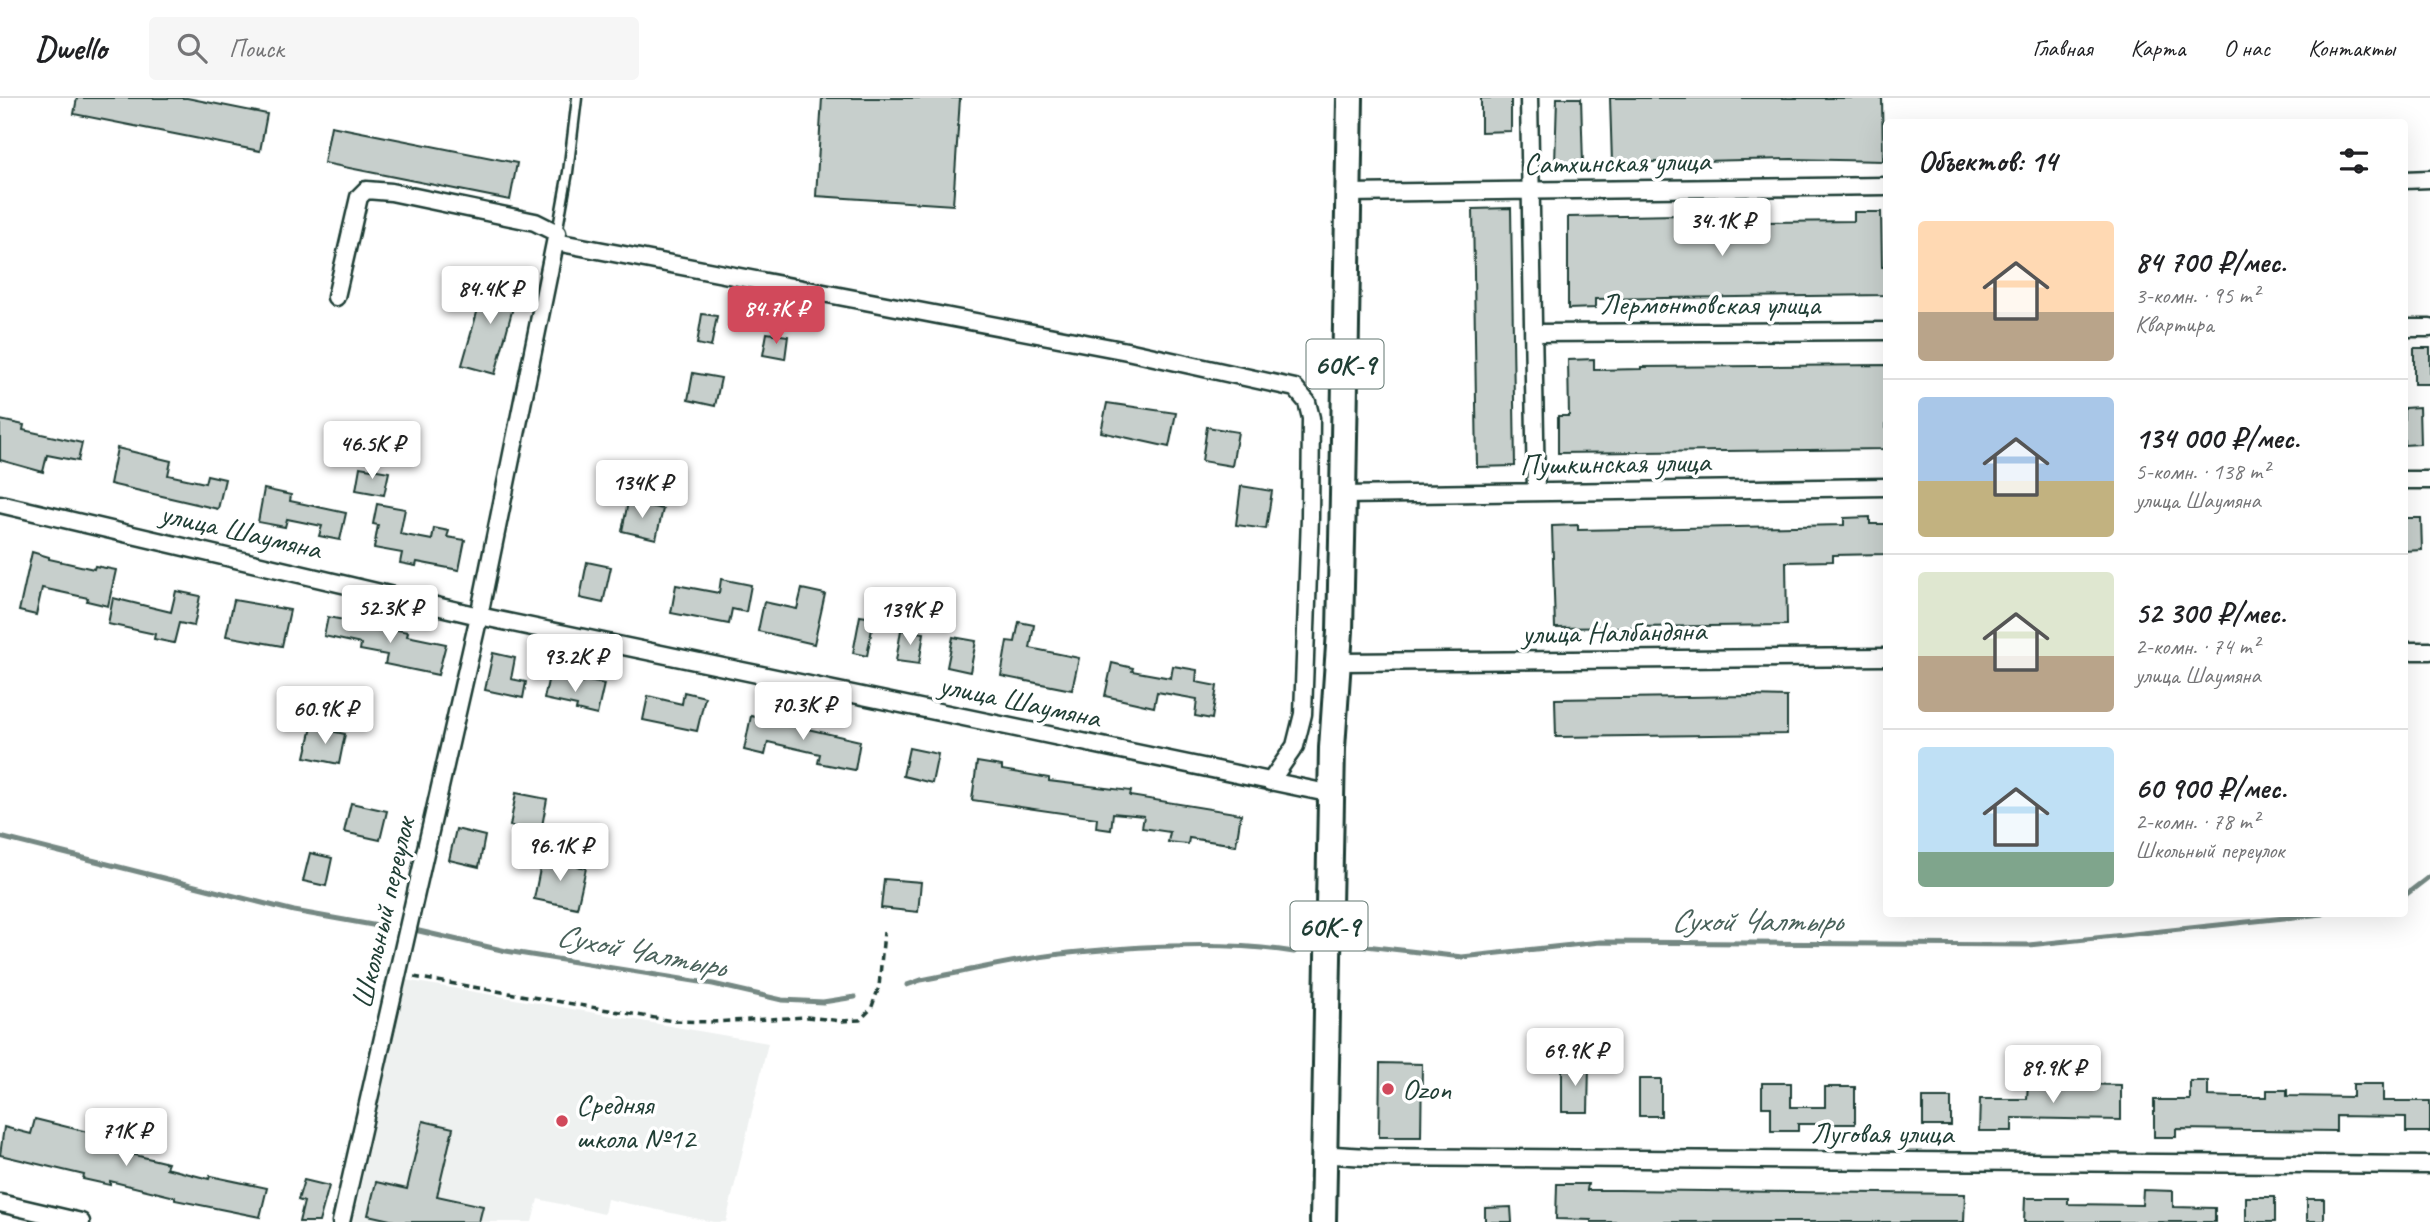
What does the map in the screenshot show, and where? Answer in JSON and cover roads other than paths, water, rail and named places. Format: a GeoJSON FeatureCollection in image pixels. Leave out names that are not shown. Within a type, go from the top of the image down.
{"type":"FeatureCollection","features":[{"type":"Feature","properties":{"kind":"main road","name":"60К-9"},"geometry":{"type":"LineString","coordinates":[[1323,1222],[1332,794],[1340,631],[1350,98]]}},
{"type":"Feature","properties":{"kind":"main road","name":"60К-9"},"geometry":{"type":"LineString","coordinates":[[1333,1222],[1342,762],[1340,631]]}},
{"type":"Feature","properties":{"kind":"street"},"geometry":{"type":"LineString","coordinates":[[1529,98],[1536,492]]}},
{"type":"Feature","properties":{"kind":"street"},"geometry":{"type":"LineString","coordinates":[[2408,180],[2430,179]]}},
{"type":"Feature","properties":{"kind":"street","name":"Сатхинская улица"},"geometry":{"type":"LineString","coordinates":[[1348,193],[1883,186]]}},
{"type":"Feature","properties":{"kind":"street"},"geometry":{"type":"LineString","coordinates":[[335,297],[359,197],[366,190],[391,192],[535,222],[556,238],[1127,351],[1295,388],[1307,402],[1311,418],[1305,685],[1300,733],[1270,782]]}},
{"type":"Feature","properties":{"kind":"street","name":"Школьный переулок"},"geometry":{"type":"LineString","coordinates":[[341,1222],[480,616],[556,238]]}},
{"type":"Feature","properties":{"kind":"street"},"geometry":{"type":"LineString","coordinates":[[2408,328],[2430,328]]}},
{"type":"Feature","properties":{"kind":"street","name":"Лермонтовская улица"},"geometry":{"type":"LineString","coordinates":[[1534,334],[1883,331]]}},
{"type":"Feature","properties":{"kind":"street"},"geometry":{"type":"LineString","coordinates":[[2408,480],[2430,480]]}},
{"type":"Feature","properties":{"kind":"street","name":"Пушкинская улица"},"geometry":{"type":"LineString","coordinates":[[1343,495],[1883,487]]}},
{"type":"Feature","properties":{"kind":"street","name":"улица Шаумяна"},"geometry":{"type":"LineString","coordinates":[[0,504],[480,616],[1332,794]]}},
{"type":"Feature","properties":{"kind":"street"},"geometry":{"type":"LineString","coordinates":[[2408,651],[2430,651]]}},
{"type":"Feature","properties":{"kind":"street","name":"улица Налбандяна"},"geometry":{"type":"LineString","coordinates":[[1341,663],[1883,657]]}},
{"type":"Feature","properties":{"kind":"street","name":"Луговая улица"},"geometry":{"type":"LineString","coordinates":[[1334,1155],[2430,1166]]}},
{"type":"Feature","properties":{"kind":"street"},"geometry":{"type":"LineString","coordinates":[[0,1203],[81,1222]]}},
{"type":"Feature","properties":{"kind":"lane"},"geometry":{"type":"LineString","coordinates":[[556,238],[578,98]]}},
{"type":"Feature","properties":{"kind":"waterway","name":"Сухой Чалтырь"},"geometry":{"type":"LineString","coordinates":[[0,837],[294,911],[378,926]]}},
{"type":"Feature","properties":{"kind":"waterway","name":"Сухой Чалтырь"},"geometry":{"type":"LineString","coordinates":[[2408,893],[2430,876]]}},
{"type":"Feature","properties":{"kind":"waterway","name":"Сухой Чалтырь"},"geometry":{"type":"LineString","coordinates":[[1357,945],[1462,957],[1600,942],[2029,945],[2295,917]]}},
{"type":"Feature","properties":{"kind":"waterway","name":"Сухой Чалтырь"},"geometry":{"type":"LineString","coordinates":[[419,931],[506,951],[713,984],[782,1000],[823,1002],[855,997]]}},
{"type":"Feature","properties":{"kind":"waterway","name":"Сухой Чалтырь"},"geometry":{"type":"LineString","coordinates":[[907,985],[1014,961],[1096,950],[1211,946],[1294,952]]}},
{"type":"Feature","properties":{"kind":"place","name":"Ozon"},"geometry":{"type":"Point","coordinates":[1388,1089]}},
{"type":"Feature","properties":{"kind":"place","name":"Средняя школа №12"},"geometry":{"type":"Point","coordinates":[562,1121]}}]}
